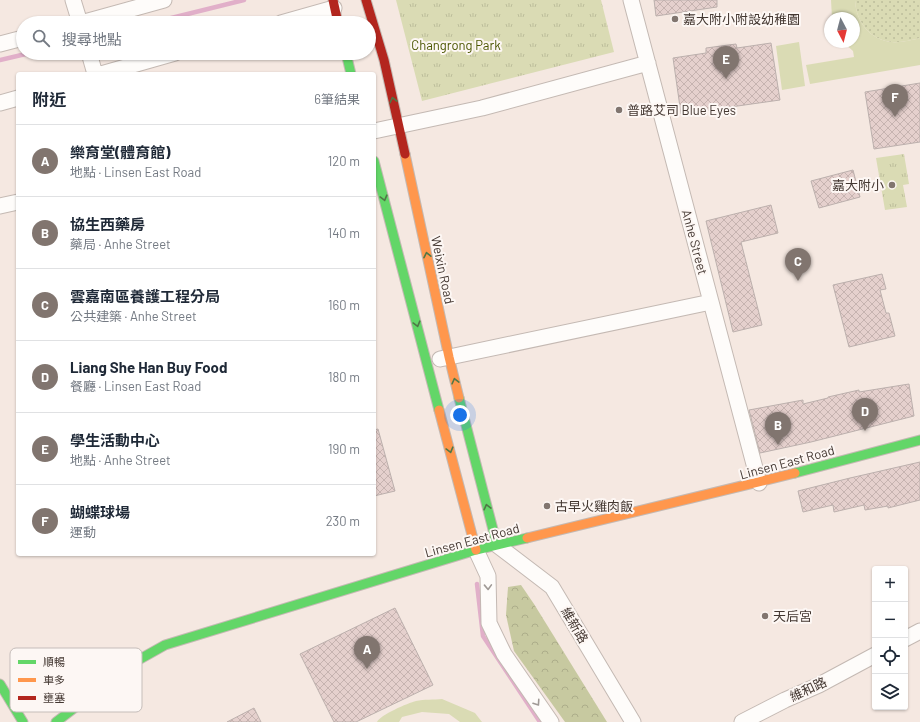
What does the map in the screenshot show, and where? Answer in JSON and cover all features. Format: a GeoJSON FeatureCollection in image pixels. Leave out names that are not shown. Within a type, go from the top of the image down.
{"type":"FeatureCollection","features":[{"type":"Feature","properties":{"kind":"street"},"geometry":{"type":"LineString","coordinates":[[73,0],[78,16]]}},
{"type":"Feature","properties":{"kind":"street"},"geometry":{"type":"LineString","coordinates":[[106,16],[164,0]]}},
{"type":"Feature","properties":{"kind":"street","name":"Weixin Road"},"geometry":{"type":"LineString","coordinates":[[366,0],[371,16]]}},
{"type":"Feature","properties":{"kind":"street","name":"Anhe Street"},"geometry":{"type":"LineString","coordinates":[[631,0],[759,483]]}},
{"type":"Feature","properties":{"kind":"street"},"geometry":{"type":"LineString","coordinates":[[300,16],[333,4],[336,16]]}},
{"type":"Feature","properties":{"kind":"street","name":"Weixin Road"},"geometry":{"type":"LineString","coordinates":[[376,33],[384,60],[399,126],[449,357],[497,545]]}},
{"type":"Feature","properties":{"kind":"street"},"geometry":{"type":"LineString","coordinates":[[0,44],[16,40]]}},
{"type":"Feature","properties":{"kind":"street"},"geometry":{"type":"LineString","coordinates":[[90,60],[94,72]]}},
{"type":"Feature","properties":{"kind":"street"},"geometry":{"type":"LineString","coordinates":[[108,72],[150,60]]}},
{"type":"Feature","properties":{"kind":"street"},"geometry":{"type":"LineString","coordinates":[[348,60],[351,72]]}},
{"type":"Feature","properties":{"kind":"street"},"geometry":{"type":"LineString","coordinates":[[376,131],[482,108],[648,63]]}},
{"type":"Feature","properties":{"kind":"street"},"geometry":{"type":"LineString","coordinates":[[0,103],[16,99]]}},
{"type":"Feature","properties":{"kind":"street"},"geometry":{"type":"LineString","coordinates":[[376,169],[476,550],[488,576],[489,623],[504,654],[551,722]]}},
{"type":"Feature","properties":{"kind":"street"},"geometry":{"type":"LineString","coordinates":[[0,206],[16,202]]}},
{"type":"Feature","properties":{"kind":"street"},"geometry":{"type":"LineString","coordinates":[[427,362],[711,302]]}},
{"type":"Feature","properties":{"kind":"street","name":"Linsen East Road"},"geometry":{"type":"LineString","coordinates":[[142,658],[165,645],[476,550],[759,483],[920,440]]}},
{"type":"Feature","properties":{"kind":"street","name":"維新路"},"geometry":{"type":"LineString","coordinates":[[497,545],[552,587],[633,722]]}},
{"type":"Feature","properties":{"kind":"street"},"geometry":{"type":"LineString","coordinates":[[907,638],[920,631]]}},
{"type":"Feature","properties":{"kind":"street","name":"維和路"},"geometry":{"type":"LineString","coordinates":[[742,722],[785,700],[819,685],[872,657]]}},
{"type":"Feature","properties":{"kind":"street"},"geometry":{"type":"LineString","coordinates":[[0,684],[10,701]]}},
{"type":"Feature","properties":{"kind":"street"},"geometry":{"type":"LineString","coordinates":[[17,712],[23,722]]}},
{"type":"Feature","properties":{"kind":"street","name":"Linsen East Road"},"geometry":{"type":"LineString","coordinates":[[56,722],[69,712]]}},
{"type":"Feature","properties":{"kind":"green space","name":"Changrong Park"},"geometry":{"type":"Polygon","coordinates":[[[396,0],[601,0],[614,52],[422,101],[396,0]]]}},
{"type":"Feature","properties":{"kind":"green space"},"geometry":{"type":"Polygon","coordinates":[[[831,0],[855,0],[857,12],[832,12],[831,0]]]}},
{"type":"Feature","properties":{"kind":"green space"},"geometry":{"type":"Polygon","coordinates":[[[855,0],[920,0],[920,38],[892,42],[877,38],[871,34],[861,22],[860,12],[857,12],[855,0]]]}},
{"type":"Feature","properties":{"kind":"green space"},"geometry":{"type":"Polygon","coordinates":[[[860,20],[871,34],[884,41],[895,42],[920,38],[920,65],[810,84],[806,65],[854,57],[853,51],[850,48],[860,48],[860,20]]]}},
{"type":"Feature","properties":{"kind":"green space"},"geometry":{"type":"Polygon","coordinates":[[[799,42],[805,86],[782,90],[776,46],[799,42]]]}},
{"type":"Feature","properties":{"kind":"green space"},"geometry":{"type":"Polygon","coordinates":[[[904,154],[909,184],[903,185],[907,207],[885,210],[876,158],[904,154]]]}},
{"type":"Feature","properties":{"kind":"green space"},"geometry":{"type":"Polygon","coordinates":[[[521,585],[607,722],[565,722],[514,651],[506,615],[508,587],[521,585]]]}},
{"type":"Feature","properties":{"kind":"green space"},"geometry":{"type":"Polygon","coordinates":[[[442,699],[475,713],[482,722],[460,722],[449,714],[422,712],[402,717],[399,722],[377,722],[383,716],[412,702],[442,699]]]}},
{"type":"Feature","properties":{"kind":"building"},"geometry":{"type":"Polygon","coordinates":[[[654,0],[717,0],[717,7],[656,16],[654,0]]]}},
{"type":"Feature","properties":{"kind":"building"},"geometry":{"type":"Polygon","coordinates":[[[771,43],[780,100],[681,114],[673,58],[706,53],[706,48],[736,44],[737,48],[771,43]]]}},
{"type":"Feature","properties":{"kind":"building"},"geometry":{"type":"Polygon","coordinates":[[[920,83],[920,142],[874,149],[865,92],[920,83]]]}},
{"type":"Feature","properties":{"kind":"building"},"geometry":{"type":"Polygon","coordinates":[[[853,170],[860,197],[819,208],[811,181],[853,170]]]}},
{"type":"Feature","properties":{"kind":"building"},"geometry":{"type":"Polygon","coordinates":[[[771,205],[778,233],[741,242],[762,325],[733,332],[706,221],[771,205]]]}},
{"type":"Feature","properties":{"kind":"building"},"geometry":{"type":"Polygon","coordinates":[[[882,274],[886,289],[880,290],[886,313],[889,313],[895,336],[849,347],[833,285],[882,274]]]}},
{"type":"Feature","properties":{"kind":"building"},"geometry":{"type":"Polygon","coordinates":[[[909,384],[914,416],[811,442],[760,453],[749,410],[803,400],[803,404],[859,390],[859,392],[909,384]]]}},
{"type":"Feature","properties":{"kind":"building"},"geometry":{"type":"Polygon","coordinates":[[[378,429],[395,491],[376,496],[376,430],[378,429]]]}},
{"type":"Feature","properties":{"kind":"building"},"geometry":{"type":"Polygon","coordinates":[[[920,462],[920,500],[888,508],[888,506],[865,510],[864,505],[834,512],[833,505],[803,512],[798,491],[920,462]]]}},
{"type":"Feature","properties":{"kind":"building"},"geometry":{"type":"Polygon","coordinates":[[[395,608],[433,685],[356,722],[334,722],[300,654],[395,608]]]}},
{"type":"Feature","properties":{"kind":"building"},"geometry":{"type":"Polygon","coordinates":[[[254,708],[261,722],[227,722],[254,708]]]}},
{"type":"Feature","properties":{"kind":"waterway"},"geometry":{"type":"LineString","coordinates":[[179,16],[244,0]]}},
{"type":"Feature","properties":{"kind":"waterway"},"geometry":{"type":"LineString","coordinates":[[0,60],[16,56]]}},
{"type":"Feature","properties":{"kind":"waterway"},"geometry":{"type":"LineString","coordinates":[[477,584],[483,636],[540,722]]}},
{"type":"Feature","properties":{"kind":"traffic: fast"},"geometry":{"type":"LineString","coordinates":[[348,60],[351,72]]}},
{"type":"Feature","properties":{"kind":"traffic: fast"},"geometry":{"type":"LineString","coordinates":[[376,169],[439,410]]}},
{"type":"Feature","properties":{"kind":"traffic: fast"},"geometry":{"type":"LineString","coordinates":[[459,398],[497,545]]}},
{"type":"Feature","properties":{"kind":"traffic: fast"},"geometry":{"type":"LineString","coordinates":[[795,473],[920,440]]}},
{"type":"Feature","properties":{"kind":"traffic: fast"},"geometry":{"type":"LineString","coordinates":[[142,658],[165,645],[476,550],[527,538]]}},
{"type":"Feature","properties":{"kind":"traffic: fast"},"geometry":{"type":"LineString","coordinates":[[0,684],[10,701]]}},
{"type":"Feature","properties":{"kind":"traffic: fast"},"geometry":{"type":"LineString","coordinates":[[17,712],[23,722]]}},
{"type":"Feature","properties":{"kind":"traffic: fast"},"geometry":{"type":"LineString","coordinates":[[56,722],[69,712]]}},
{"type":"Feature","properties":{"kind":"traffic: slow"},"geometry":{"type":"LineString","coordinates":[[405,154],[459,398]]}},
{"type":"Feature","properties":{"kind":"traffic: slow"},"geometry":{"type":"LineString","coordinates":[[439,410],[476,550]]}},
{"type":"Feature","properties":{"kind":"traffic: slow"},"geometry":{"type":"LineString","coordinates":[[527,538],[795,473]]}},
{"type":"Feature","properties":{"kind":"traffic: jam"},"geometry":{"type":"LineString","coordinates":[[333,0],[336,16]]}},
{"type":"Feature","properties":{"kind":"traffic: jam"},"geometry":{"type":"LineString","coordinates":[[366,0],[371,16]]}},
{"type":"Feature","properties":{"kind":"traffic: jam"},"geometry":{"type":"LineString","coordinates":[[376,33],[384,60],[405,154]]}},
{"type":"Feature","properties":{"kind":"place","name":"嘉大附小附設幼稚園"},"geometry":{"type":"Point","coordinates":[675,19]}},
{"type":"Feature","properties":{"kind":"place","name":"學生活動中心"},"geometry":{"type":"Point","coordinates":[726,79]}},
{"type":"Feature","properties":{"kind":"place","name":"普路艾司 Blue Eyes"},"geometry":{"type":"Point","coordinates":[619,110]}},
{"type":"Feature","properties":{"kind":"place","name":"蝴蝶球場"},"geometry":{"type":"Point","coordinates":[895,117]}},
{"type":"Feature","properties":{"kind":"place","name":"嘉大附小"},"geometry":{"type":"Point","coordinates":[892,185]}},
{"type":"Feature","properties":{"kind":"place","name":"雲嘉南區養護工程分局"},"geometry":{"type":"Point","coordinates":[798,281]}},
{"type":"Feature","properties":{"kind":"place","name":"Liang She Han Buy Food"},"geometry":{"type":"Point","coordinates":[865,431]}},
{"type":"Feature","properties":{"kind":"place","name":"協生西藥房"},"geometry":{"type":"Point","coordinates":[778,445]}},
{"type":"Feature","properties":{"kind":"place","name":"古早火雞肉飯"},"geometry":{"type":"Point","coordinates":[547,506]}},
{"type":"Feature","properties":{"kind":"place","name":"天后宮"},"geometry":{"type":"Point","coordinates":[765,616]}},
{"type":"Feature","properties":{"kind":"place","name":"樂育堂(體育館)"},"geometry":{"type":"Point","coordinates":[367,669]}}]}
